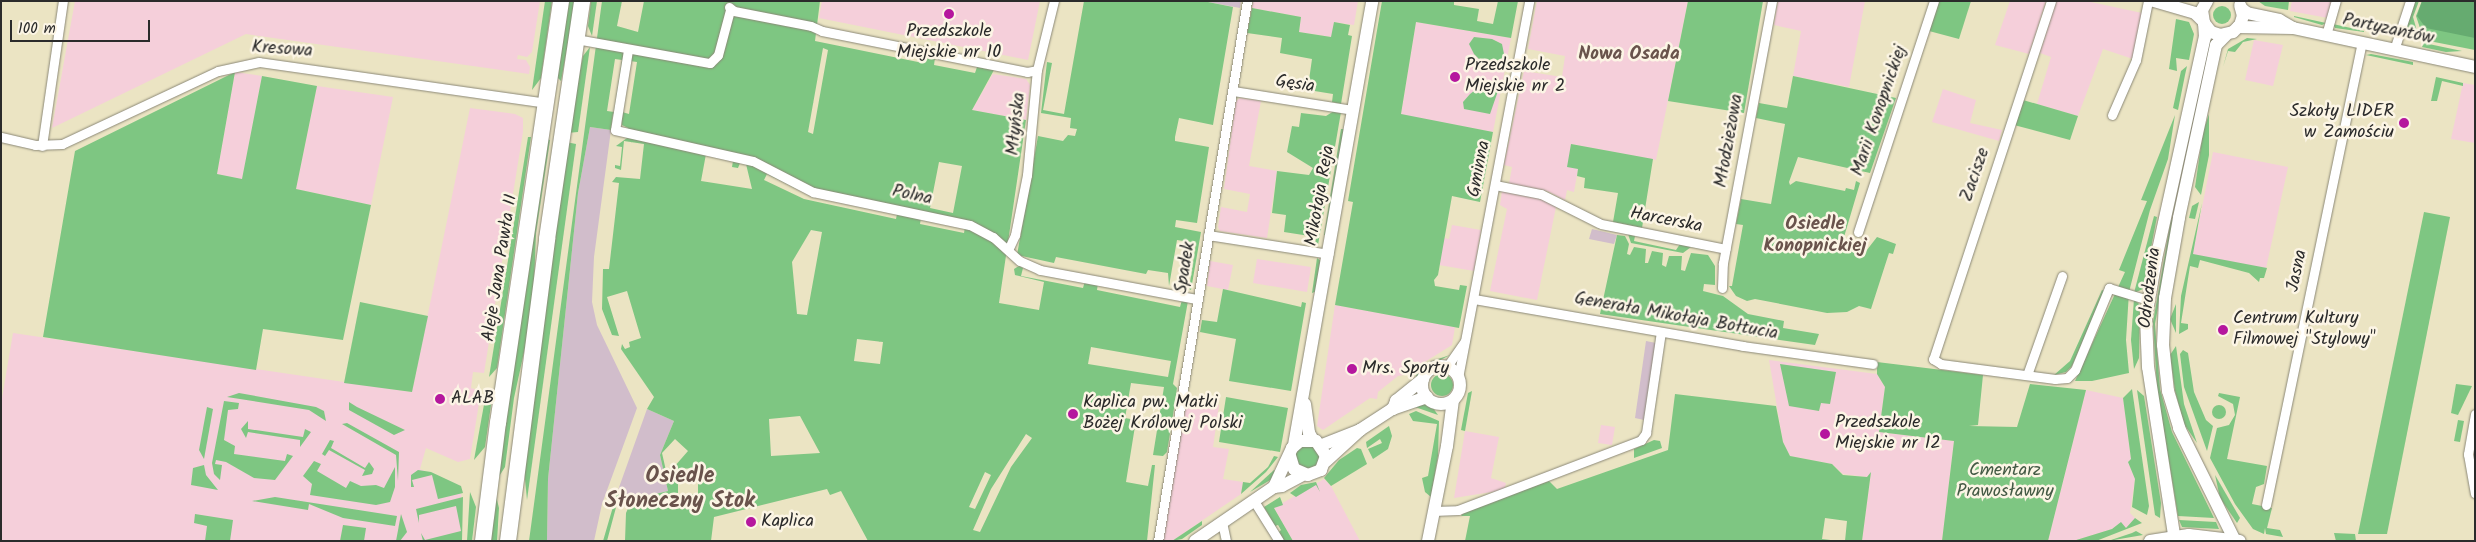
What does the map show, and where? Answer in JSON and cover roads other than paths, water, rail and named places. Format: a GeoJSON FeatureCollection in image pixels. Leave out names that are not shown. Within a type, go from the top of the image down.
{"type":"FeatureCollection","features":[{"type":"Feature","properties":{"kind":"highway","name":"Aleje Jana Pawła II"},"geometry":{"type":"LineString","coordinates":[[483,541],[561,1]]}},
{"type":"Feature","properties":{"kind":"highway"},"geometry":{"type":"LineString","coordinates":[[508,541],[513,491],[582,1]]}},
{"type":"Feature","properties":{"kind":"highway"},"geometry":{"type":"LineString","coordinates":[[546,103],[566,106]]}},
{"type":"Feature","properties":{"kind":"highway"},"geometry":{"type":"LineString","coordinates":[[490,487],[513,491]]}},
{"type":"Feature","properties":{"kind":"street"},"geometry":{"type":"LineString","coordinates":[[42,146],[63,1]]}},
{"type":"Feature","properties":{"kind":"street","name":"Młyńska"},"geometry":{"type":"LineString","coordinates":[[1008,250],[1015,235],[1030,157],[1037,70],[1054,1]]}},
{"type":"Feature","properties":{"kind":"street","name":"Spadek"},"geometry":{"type":"LineString","coordinates":[[1158,541],[1248,1]]}},
{"type":"Feature","properties":{"kind":"street","name":"Mikołaja Reja"},"geometry":{"type":"LineString","coordinates":[[1274,487],[1292,451],[1304,398],[1372,1]]}},
{"type":"Feature","properties":{"kind":"street","name":"Gminna"},"geometry":{"type":"LineString","coordinates":[[1458,378],[1529,1]]}},
{"type":"Feature","properties":{"kind":"street","name":"Młodzieżowa"},"geometry":{"type":"LineString","coordinates":[[1722,288],[1726,249],[1772,1]]}},
{"type":"Feature","properties":{"kind":"street","name":"Marii Konopnickiej"},"geometry":{"type":"LineString","coordinates":[[1858,232],[1934,1]]}},
{"type":"Feature","properties":{"kind":"street","name":"Zacisze"},"geometry":{"type":"LineString","coordinates":[[2027,375],[1942,364],[1933,358],[2051,1]]}},
{"type":"Feature","properties":{"kind":"street"},"geometry":{"type":"LineString","coordinates":[[2112,115],[2136,60],[2148,1]]}},
{"type":"Feature","properties":{"kind":"street"},"geometry":{"type":"LineString","coordinates":[[2154,1],[2195,13],[2214,34],[2226,35],[2238,27],[2240,5]]}},
{"type":"Feature","properties":{"kind":"street"},"geometry":{"type":"LineString","coordinates":[[2199,1],[2206,1]]}},
{"type":"Feature","properties":{"kind":"street","name":"Odrodzenia"},"geometry":{"type":"LineString","coordinates":[[2174,538],[2146,357],[2148,300],[2205,37],[2203,21],[2206,1]]}},
{"type":"Feature","properties":{"kind":"street"},"geometry":{"type":"LineString","coordinates":[[2326,35],[2336,1]]}},
{"type":"Feature","properties":{"kind":"street"},"geometry":{"type":"LineString","coordinates":[[2394,50],[2410,1]]}},
{"type":"Feature","properties":{"kind":"street","name":"Partyzantów"},"geometry":{"type":"LineString","coordinates":[[2240,5],[2247,13],[2279,20],[2293,28]]}},
{"type":"Feature","properties":{"kind":"street"},"geometry":{"type":"LineString","coordinates":[[576,40],[702,63],[712,62],[718,55],[730,8],[1027,72],[1037,70]]}},
{"type":"Feature","properties":{"kind":"street","name":"Partyzantów"},"geometry":{"type":"LineString","coordinates":[[2238,27],[2293,28],[2475,67]]}},
{"type":"Feature","properties":{"kind":"street","name":"Odrodzenia"},"geometry":{"type":"LineString","coordinates":[[2226,35],[2216,45],[2179,218],[2165,298],[2162,338],[2168,391],[2177,423],[2236,540]]}},
{"type":"Feature","properties":{"kind":"street","name":"Jasna"},"geometry":{"type":"LineString","coordinates":[[2266,505],[2362,43]]}},
{"type":"Feature","properties":{"kind":"street","name":"Polna"},"geometry":{"type":"LineString","coordinates":[[628,50],[615,130],[753,161],[813,192],[970,225],[993,237],[1020,261],[1040,270],[1198,299]]}},
{"type":"Feature","properties":{"kind":"street","name":"Kresowa"},"geometry":{"type":"LineString","coordinates":[[1,136],[42,146],[74,139],[218,71],[250,63],[276,63],[546,103]]}},
{"type":"Feature","properties":{"kind":"street","name":"Gęsia"},"geometry":{"type":"LineString","coordinates":[[1232,91],[1353,110]]}},
{"type":"Feature","properties":{"kind":"street","name":"Harcerska"},"geometry":{"type":"LineString","coordinates":[[1495,185],[1541,194],[1600,223],[1726,249]]}},
{"type":"Feature","properties":{"kind":"street"},"geometry":{"type":"LineString","coordinates":[[1208,236],[1329,254]]}},
{"type":"Feature","properties":{"kind":"street"},"geometry":{"type":"LineString","coordinates":[[2062,276],[2027,375],[2067,378],[2075,370],[2109,288],[2148,300]]}},
{"type":"Feature","properties":{"kind":"street","name":"Generała Mikołaja Bołtucia"},"geometry":{"type":"LineString","coordinates":[[1474,299],[1661,332],[1873,364]]}},
{"type":"Feature","properties":{"kind":"street"},"geometry":{"type":"LineString","coordinates":[[1433,511],[1465,508],[1641,440],[1646,433],[1661,332]]}},
{"type":"Feature","properties":{"kind":"street","name":"Gminna"},"geometry":{"type":"LineString","coordinates":[[1446,368],[1464,342]]}},
{"type":"Feature","properties":{"kind":"street"},"geometry":{"type":"LineString","coordinates":[[1392,409],[1396,401],[1433,369],[1446,368],[1458,378],[1459,390],[1453,400],[1428,541]]}},
{"type":"Feature","properties":{"kind":"street"},"geometry":{"type":"LineString","coordinates":[[1423,379],[1432,401],[1442,415],[1444,455]]}},
{"type":"Feature","properties":{"kind":"street","name":"Mikołaja Reja"},"geometry":{"type":"LineString","coordinates":[[1304,398],[1308,430],[1318,443]]}},
{"type":"Feature","properties":{"kind":"street"},"geometry":{"type":"LineString","coordinates":[[1195,541],[1274,487],[1282,486],[1303,475],[1317,473],[1326,461],[1360,430],[1392,409],[1432,401],[1453,400]]}},
{"type":"Feature","properties":{"kind":"street"},"geometry":{"type":"LineString","coordinates":[[2475,414],[2468,449],[2475,492]]}},
{"type":"Feature","properties":{"kind":"street"},"geometry":{"type":"LineString","coordinates":[[1303,475],[1294,469],[1292,451],[1304,440],[1318,443],[1360,430]]}},
{"type":"Feature","properties":{"kind":"street"},"geometry":{"type":"LineString","coordinates":[[1318,443],[1326,461]]}},
{"type":"Feature","properties":{"kind":"street"},"geometry":{"type":"LineString","coordinates":[[1254,501],[1279,541]]}},
{"type":"Feature","properties":{"kind":"street"},"geometry":{"type":"LineString","coordinates":[[1222,522],[1226,541]]}},
{"type":"Feature","properties":{"kind":"street"},"geometry":{"type":"LineString","coordinates":[[2150,541],[2202,535],[2236,540]]}},
{"type":"Feature","properties":{"kind":"place","name":"Przedszkole Miejskie nr 10"},"geometry":{"type":"Point","coordinates":[949,14]}},
{"type":"Feature","properties":{"kind":"place","name":"Przedszkole Miejskie nr 2"},"geometry":{"type":"Point","coordinates":[1455,77]}},
{"type":"Feature","properties":{"kind":"place","name":"Szkoły LIDER w Zamościu"},"geometry":{"type":"Point","coordinates":[2404,123]}},
{"type":"Feature","properties":{"kind":"place","name":"Centrum Kultury Filmowej \"Stylowy\""},"geometry":{"type":"Point","coordinates":[2223,330]}},
{"type":"Feature","properties":{"kind":"place","name":"Mrs. Sporty"},"geometry":{"type":"Point","coordinates":[1352,369]}},
{"type":"Feature","properties":{"kind":"place","name":"ALAB"},"geometry":{"type":"Point","coordinates":[440,399]}},
{"type":"Feature","properties":{"kind":"place","name":"Kaplica pw. Matki Bożej Królowej Polski"},"geometry":{"type":"Point","coordinates":[1073,414]}},
{"type":"Feature","properties":{"kind":"place","name":"Przedszkole Miejskie nr 12"},"geometry":{"type":"Point","coordinates":[1825,434]}},
{"type":"Feature","properties":{"kind":"place","name":"Kaplica"},"geometry":{"type":"Point","coordinates":[751,522]}},
{"type":"Feature","properties":{"kind":"district","name":"Nowa Osada"},"geometry":{"type":"Point","coordinates":[1629,55]}},
{"type":"Feature","properties":{"kind":"district","name":"Osiedle Konopnickiej"},"geometry":{"type":"Point","coordinates":[1815,236]}},
{"type":"Feature","properties":{"kind":"district","name":"Osiedle Słoneczny Stok"},"geometry":{"type":"Point","coordinates":[680,488]}},
{"type":"Feature","properties":{"kind":"park label","name":"Cmentarz Prawosławny"},"geometry":{"type":"Point","coordinates":[2005,482]}}]}
